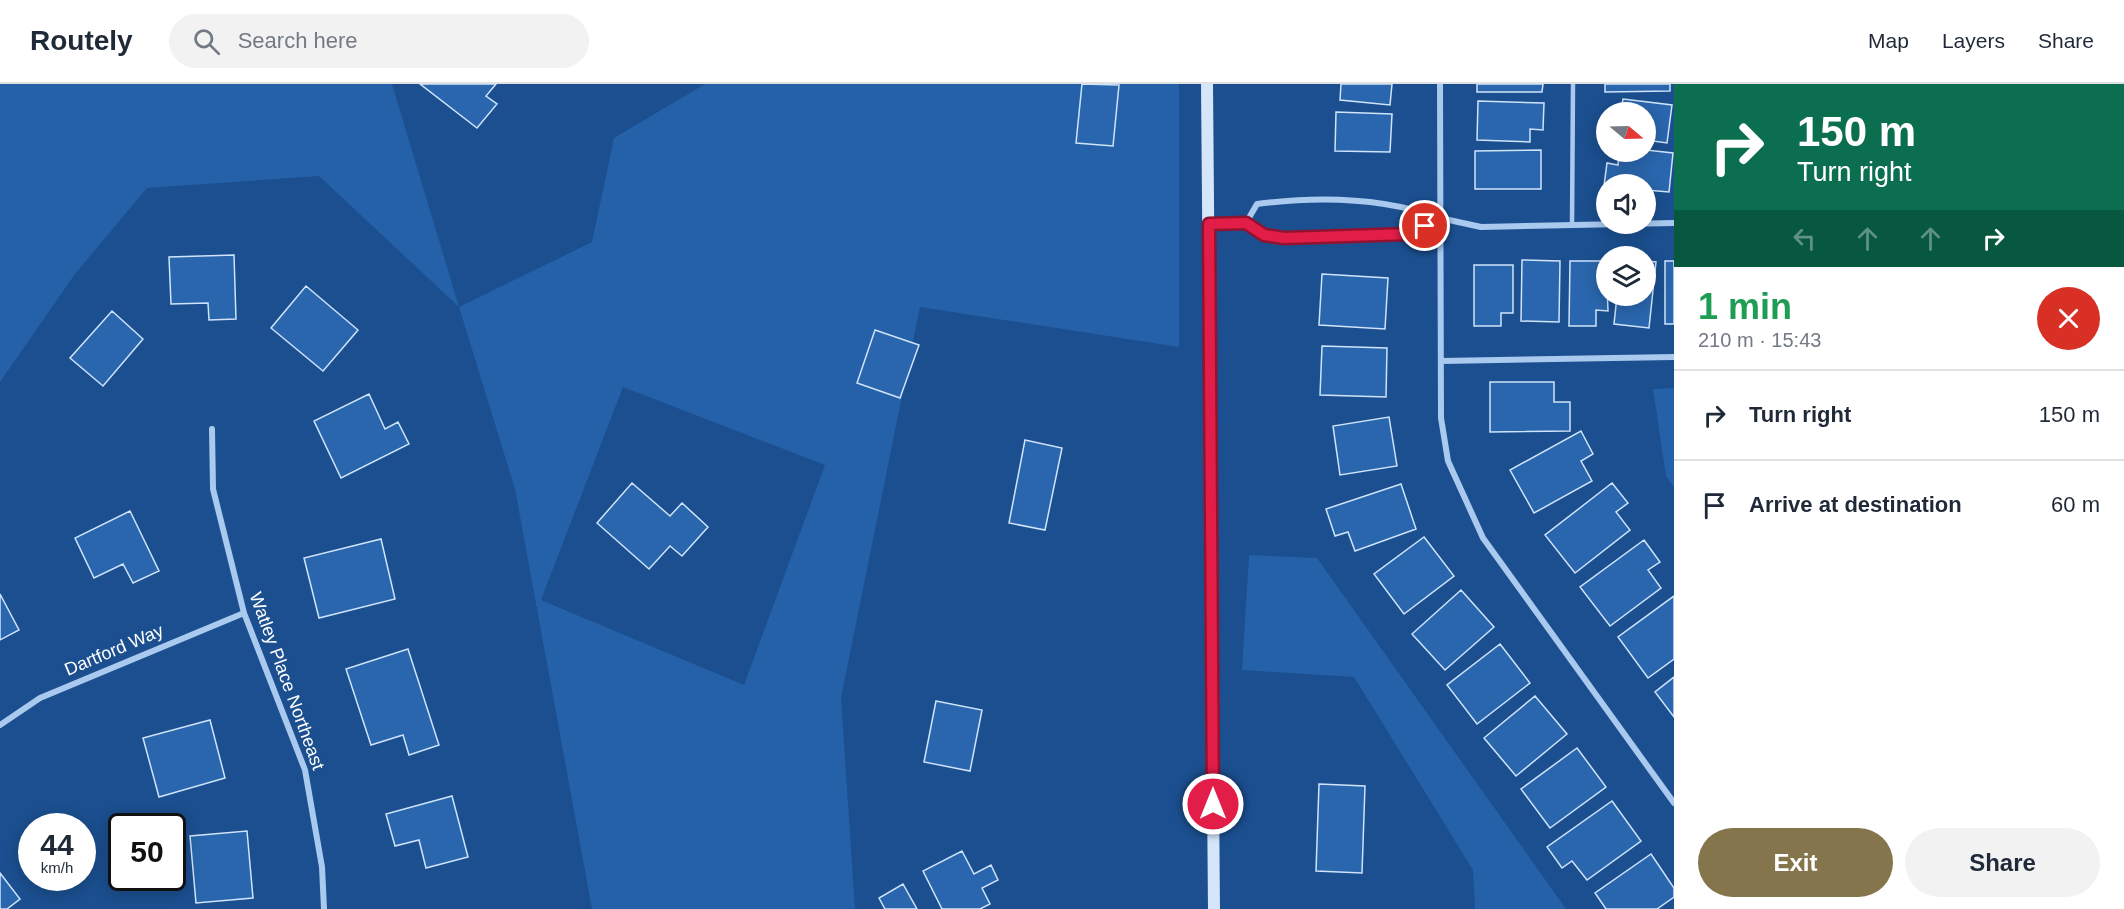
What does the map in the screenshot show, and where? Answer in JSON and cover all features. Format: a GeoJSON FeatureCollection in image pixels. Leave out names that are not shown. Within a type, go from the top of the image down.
{"type":"FeatureCollection","features":[{"type":"Feature","properties":{"kind":"main road"},"geometry":{"type":"LineString","coordinates":[[1207,84],[1214,909]]}},
{"type":"Feature","properties":{"kind":"street"},"geometry":{"type":"LineString","coordinates":[[1440,84],[1442,418],[1448,461],[1483,538],[1674,803]]}},
{"type":"Feature","properties":{"kind":"street"},"geometry":{"type":"LineString","coordinates":[[1246,223],[1257,204],[1286,200],[1373,201],[1411,207],[1440,218],[1481,227],[1674,223]]}},
{"type":"Feature","properties":{"kind":"street"},"geometry":{"type":"LineString","coordinates":[[1209,224],[1246,223],[1264,235],[1284,238],[1409,234],[1440,218]]}},
{"type":"Feature","properties":{"kind":"street"},"geometry":{"type":"LineString","coordinates":[[1441,362],[1674,357]]}},
{"type":"Feature","properties":{"kind":"street","name":"Watley Place Northeast"},"geometry":{"type":"LineString","coordinates":[[212,429],[213,489],[244,613],[305,770],[322,867],[324,909]]}},
{"type":"Feature","properties":{"kind":"street","name":"Dartford Way"},"geometry":{"type":"LineString","coordinates":[[0,725],[40,698],[244,613]]}},
{"type":"Feature","properties":{"kind":"lane"},"geometry":{"type":"LineString","coordinates":[[1572,225],[1573,84]]}},
{"type":"Feature","properties":{"kind":"shaded area"},"geometry":{"type":"Polygon","coordinates":[[[0,84],[392,84],[459,307],[319,176],[147,188],[75,274],[0,382],[0,84]]]}},
{"type":"Feature","properties":{"kind":"shaded area"},"geometry":{"type":"Polygon","coordinates":[[[705,84],[1179,84],[1179,347],[920,307],[841,698],[855,909],[592,909],[515,489],[459,307],[592,242],[614,138],[705,84]],[[623,387],[541,600],[744,685],[825,465],[623,387]]]}},
{"type":"Feature","properties":{"kind":"shaded area"},"geometry":{"type":"Polygon","coordinates":[[[1674,388],[1674,487],[1666,476],[1653,389],[1674,388]]]}},
{"type":"Feature","properties":{"kind":"shaded area"},"geometry":{"type":"Polygon","coordinates":[[[1249,555],[1317,558],[1566,909],[1475,909],[1473,870],[1354,677],[1242,670],[1249,555]]]}},
{"type":"Feature","properties":{"kind":"building"},"geometry":{"type":"Polygon","coordinates":[[[420,84],[496,84],[486,96],[497,104],[477,128],[420,84]]]}},
{"type":"Feature","properties":{"kind":"building"},"geometry":{"type":"Polygon","coordinates":[[[1082,84],[1119,85],[1113,146],[1076,143],[1082,84]]]}},
{"type":"Feature","properties":{"kind":"building"},"geometry":{"type":"Polygon","coordinates":[[[1341,84],[1392,84],[1390,105],[1340,100],[1341,84]]]}},
{"type":"Feature","properties":{"kind":"building"},"geometry":{"type":"Polygon","coordinates":[[[1477,84],[1543,84],[1542,92],[1477,92],[1477,84]]]}},
{"type":"Feature","properties":{"kind":"building"},"geometry":{"type":"Polygon","coordinates":[[[1605,84],[1670,84],[1670,91],[1605,92],[1605,84]]]}},
{"type":"Feature","properties":{"kind":"building"},"geometry":{"type":"Polygon","coordinates":[[[1623,99],[1648,102],[1623,102],[1623,99]]]}},
{"type":"Feature","properties":{"kind":"building"},"geometry":{"type":"Polygon","coordinates":[[[1478,101],[1544,103],[1543,130],[1530,129],[1530,142],[1477,140],[1478,101]]]}},
{"type":"Feature","properties":{"kind":"building"},"geometry":{"type":"Polygon","coordinates":[[[1656,103],[1672,105],[1667,143],[1656,141],[1656,103]]]}},
{"type":"Feature","properties":{"kind":"building"},"geometry":{"type":"Polygon","coordinates":[[[1336,112],[1392,114],[1390,152],[1335,151],[1336,112]]]}},
{"type":"Feature","properties":{"kind":"building"},"geometry":{"type":"Polygon","coordinates":[[[1541,150],[1541,189],[1475,189],[1475,151],[1541,150]]]}},
{"type":"Feature","properties":{"kind":"building"},"geometry":{"type":"Polygon","coordinates":[[[1656,151],[1673,153],[1669,192],[1656,191],[1656,174],[1606,174],[1607,163],[1618,165],[1618,162],[1656,162],[1656,151]]]}},
{"type":"Feature","properties":{"kind":"building"},"geometry":{"type":"Polygon","coordinates":[[[234,255],[236,319],[209,320],[208,303],[171,304],[169,257],[234,255]]]}},
{"type":"Feature","properties":{"kind":"building"},"geometry":{"type":"Polygon","coordinates":[[[1522,260],[1560,261],[1559,322],[1521,321],[1522,260]]]}},
{"type":"Feature","properties":{"kind":"building"},"geometry":{"type":"Polygon","coordinates":[[[1570,261],[1596,261],[1596,306],[1608,306],[1608,311],[1596,310],[1596,326],[1569,326],[1570,261]]]}},
{"type":"Feature","properties":{"kind":"building"},"geometry":{"type":"Polygon","coordinates":[[[1665,261],[1674,261],[1674,324],[1665,324],[1665,261]]]}},
{"type":"Feature","properties":{"kind":"building"},"geometry":{"type":"Polygon","coordinates":[[[1474,265],[1513,265],[1513,313],[1501,313],[1501,326],[1474,326],[1474,265]]]}},
{"type":"Feature","properties":{"kind":"building"},"geometry":{"type":"Polygon","coordinates":[[[1322,274],[1388,278],[1385,329],[1319,325],[1322,274]]]}},
{"type":"Feature","properties":{"kind":"building"},"geometry":{"type":"Polygon","coordinates":[[[306,286],[358,330],[323,371],[271,328],[306,286]]]}},
{"type":"Feature","properties":{"kind":"building"},"geometry":{"type":"Polygon","coordinates":[[[1616,306],[1651,306],[1649,328],[1614,324],[1616,306]]]}},
{"type":"Feature","properties":{"kind":"building"},"geometry":{"type":"Polygon","coordinates":[[[112,311],[143,339],[103,386],[70,358],[112,311]]]}},
{"type":"Feature","properties":{"kind":"building"},"geometry":{"type":"Polygon","coordinates":[[[875,330],[919,345],[900,398],[857,383],[875,330]]]}},
{"type":"Feature","properties":{"kind":"building"},"geometry":{"type":"Polygon","coordinates":[[[1322,346],[1387,348],[1386,397],[1320,395],[1322,346]]]}},
{"type":"Feature","properties":{"kind":"building"},"geometry":{"type":"Polygon","coordinates":[[[1490,382],[1554,382],[1554,402],[1570,402],[1570,431],[1490,432],[1490,382]]]}},
{"type":"Feature","properties":{"kind":"building"},"geometry":{"type":"Polygon","coordinates":[[[369,394],[385,429],[398,422],[409,444],[341,478],[314,421],[369,394]]]}},
{"type":"Feature","properties":{"kind":"building"},"geometry":{"type":"Polygon","coordinates":[[[1389,417],[1397,466],[1340,475],[1333,426],[1389,417]]]}},
{"type":"Feature","properties":{"kind":"building"},"geometry":{"type":"Polygon","coordinates":[[[1581,431],[1593,454],[1581,461],[1592,481],[1534,513],[1510,470],[1581,431]]]}},
{"type":"Feature","properties":{"kind":"building"},"geometry":{"type":"Polygon","coordinates":[[[1025,440],[1062,448],[1045,530],[1009,523],[1025,440]]]}},
{"type":"Feature","properties":{"kind":"building"},"geometry":{"type":"Polygon","coordinates":[[[632,483],[670,516],[682,503],[708,527],[682,556],[670,546],[649,569],[597,523],[632,483]]]}},
{"type":"Feature","properties":{"kind":"building"},"geometry":{"type":"Polygon","coordinates":[[[1612,483],[1628,503],[1616,512],[1630,530],[1575,573],[1545,535],[1612,483]]]}},
{"type":"Feature","properties":{"kind":"building"},"geometry":{"type":"Polygon","coordinates":[[[1401,484],[1416,529],[1355,551],[1348,532],[1335,536],[1326,509],[1401,484]]]}},
{"type":"Feature","properties":{"kind":"building"},"geometry":{"type":"Polygon","coordinates":[[[130,511],[159,571],[133,583],[123,564],[94,578],[75,538],[130,511]]]}},
{"type":"Feature","properties":{"kind":"building"},"geometry":{"type":"Polygon","coordinates":[[[1424,537],[1454,576],[1404,614],[1374,574],[1424,537]]]}},
{"type":"Feature","properties":{"kind":"building"},"geometry":{"type":"Polygon","coordinates":[[[381,539],[395,599],[319,618],[304,558],[381,539]]]}},
{"type":"Feature","properties":{"kind":"building"},"geometry":{"type":"Polygon","coordinates":[[[1644,540],[1660,562],[1648,570],[1661,588],[1610,626],[1580,587],[1644,540]]]}},
{"type":"Feature","properties":{"kind":"building"},"geometry":{"type":"Polygon","coordinates":[[[1461,590],[1494,627],[1445,670],[1412,634],[1461,590]]]}},
{"type":"Feature","properties":{"kind":"building"},"geometry":{"type":"Polygon","coordinates":[[[0,594],[19,630],[0,640],[0,594]]]}},
{"type":"Feature","properties":{"kind":"building"},"geometry":{"type":"Polygon","coordinates":[[[1674,596],[1674,659],[1648,678],[1618,637],[1674,596]]]}},
{"type":"Feature","properties":{"kind":"building"},"geometry":{"type":"Polygon","coordinates":[[[1500,644],[1530,683],[1477,724],[1447,685],[1500,644]]]}},
{"type":"Feature","properties":{"kind":"building"},"geometry":{"type":"Polygon","coordinates":[[[408,649],[439,745],[409,755],[403,735],[371,745],[346,669],[408,649]]]}},
{"type":"Feature","properties":{"kind":"building"},"geometry":{"type":"Polygon","coordinates":[[[1674,677],[1674,717],[1655,692],[1674,677]]]}},
{"type":"Feature","properties":{"kind":"building"},"geometry":{"type":"Polygon","coordinates":[[[1535,696],[1567,734],[1516,776],[1484,738],[1535,696]]]}},
{"type":"Feature","properties":{"kind":"building"},"geometry":{"type":"Polygon","coordinates":[[[936,701],[982,710],[970,771],[924,762],[936,701]]]}},
{"type":"Feature","properties":{"kind":"building"},"geometry":{"type":"Polygon","coordinates":[[[210,720],[225,778],[159,797],[143,738],[210,720]]]}},
{"type":"Feature","properties":{"kind":"building"},"geometry":{"type":"Polygon","coordinates":[[[1577,748],[1606,787],[1550,828],[1521,789],[1577,748]]]}},
{"type":"Feature","properties":{"kind":"building"},"geometry":{"type":"Polygon","coordinates":[[[1319,784],[1365,786],[1362,873],[1316,871],[1319,784]]]}},
{"type":"Feature","properties":{"kind":"building"},"geometry":{"type":"Polygon","coordinates":[[[452,796],[468,857],[426,868],[419,840],[395,846],[386,814],[452,796]]]}},
{"type":"Feature","properties":{"kind":"building"},"geometry":{"type":"Polygon","coordinates":[[[1612,801],[1641,841],[1587,880],[1572,861],[1562,868],[1547,847],[1612,801]]]}},
{"type":"Feature","properties":{"kind":"building"},"geometry":{"type":"Polygon","coordinates":[[[247,831],[253,898],[196,903],[190,836],[247,831]]]}},
{"type":"Feature","properties":{"kind":"building"},"geometry":{"type":"Polygon","coordinates":[[[962,851],[974,874],[991,865],[998,880],[982,888],[990,904],[980,909],[942,909],[923,871],[962,851]]]}},
{"type":"Feature","properties":{"kind":"building"},"geometry":{"type":"Polygon","coordinates":[[[1651,854],[1674,888],[1674,897],[1657,909],[1606,909],[1595,893],[1651,854]]]}},
{"type":"Feature","properties":{"kind":"building"},"geometry":{"type":"Polygon","coordinates":[[[0,873],[20,899],[7,909],[0,909],[0,873]]]}},
{"type":"Feature","properties":{"kind":"building"},"geometry":{"type":"Polygon","coordinates":[[[903,884],[917,909],[885,909],[879,898],[903,884]]]}},
{"type":"Feature","properties":{"kind":"route"},"geometry":{"type":"LineString","coordinates":[[1213,804],[1209,224],[1246,223],[1264,235],[1284,238],[1409,234],[1425,226]]}}]}
